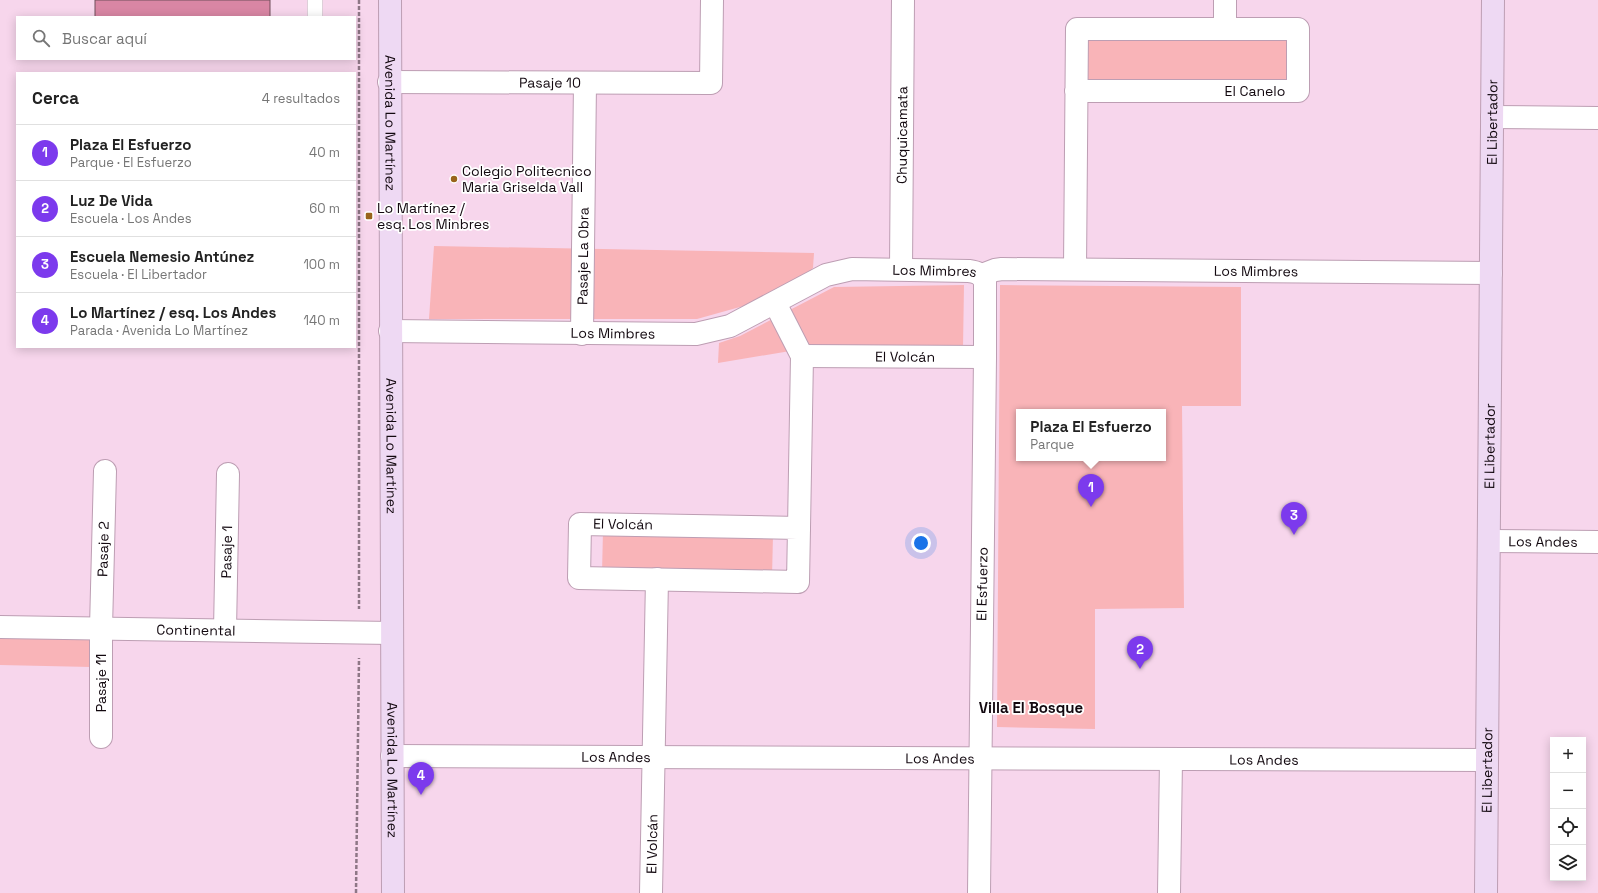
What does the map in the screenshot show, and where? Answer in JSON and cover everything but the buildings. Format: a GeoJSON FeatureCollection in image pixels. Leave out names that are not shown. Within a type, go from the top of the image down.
{"type":"FeatureCollection","features":[{"type":"Feature","properties":{"kind":"main road","name":"Avenida Lo Martínez"},"geometry":{"type":"LineString","coordinates":[[390,0],[389,82],[393,893]]}},
{"type":"Feature","properties":{"kind":"main road","name":"El Libertador"},"geometry":{"type":"LineString","coordinates":[[1486,893],[1493,0]]}},
{"type":"Feature","properties":{"kind":"street","name":"Pasaje 10"},"geometry":{"type":"LineString","coordinates":[[389,82],[711,83],[712,0]]}},
{"type":"Feature","properties":{"kind":"street","name":"Chuquicamata"},"geometry":{"type":"LineString","coordinates":[[901,270],[903,0]]}},
{"type":"Feature","properties":{"kind":"street"},"geometry":{"type":"LineString","coordinates":[[1225,0],[1225,29]]}},
{"type":"Feature","properties":{"kind":"street","name":"El Canelo"},"geometry":{"type":"LineString","coordinates":[[1075,269],[1076,91],[1077,29],[1298,29],[1298,91],[1076,91]]}},
{"type":"Feature","properties":{"kind":"street","name":"Pasaje La Obra"},"geometry":{"type":"LineString","coordinates":[[582,334],[585,83]]}},
{"type":"Feature","properties":{"kind":"street"},"geometry":{"type":"LineString","coordinates":[[1492,117],[1598,118]]}},
{"type":"Feature","properties":{"kind":"street","name":"Los Mimbres"},"geometry":{"type":"LineString","coordinates":[[390,331],[696,334],[730,326],[826,275],[852,269],[976,271],[982,275],[1002,269],[1491,273]]}},
{"type":"Feature","properties":{"kind":"street","name":"El Esfuerzo"},"geometry":{"type":"LineString","coordinates":[[979,893],[985,357],[985,281],[982,275]]}},
{"type":"Feature","properties":{"kind":"street","name":"El Volcán"},"geometry":{"type":"LineString","coordinates":[[775,303],[802,356],[799,528],[798,582],[579,578],[580,524],[799,528]]}},
{"type":"Feature","properties":{"kind":"street","name":"El Volcán"},"geometry":{"type":"LineString","coordinates":[[802,356],[985,357]]}},
{"type":"Feature","properties":{"kind":"street","name":"Pasaje 2"},"geometry":{"type":"LineString","coordinates":[[101,628],[105,471]]}},
{"type":"Feature","properties":{"kind":"street","name":"Pasaje 1"},"geometry":{"type":"LineString","coordinates":[[225,630],[228,474]]}},
{"type":"Feature","properties":{"kind":"street","name":"Los Andes"},"geometry":{"type":"LineString","coordinates":[[1489,540],[1598,542]]}},
{"type":"Feature","properties":{"kind":"street","name":"El Volcán"},"geometry":{"type":"LineString","coordinates":[[651,893],[657,579]]}},
{"type":"Feature","properties":{"kind":"street","name":"Continental"},"geometry":{"type":"LineString","coordinates":[[0,627],[392,633]]}},
{"type":"Feature","properties":{"kind":"street","name":"Pasaje 11"},"geometry":{"type":"LineString","coordinates":[[101,628],[101,737]]}},
{"type":"Feature","properties":{"kind":"street","name":"Los Andes"},"geometry":{"type":"LineString","coordinates":[[392,756],[1487,760]]}},
{"type":"Feature","properties":{"kind":"street"},"geometry":{"type":"LineString","coordinates":[[1170,893],[1171,760]]}},
{"type":"Feature","properties":{"kind":"lane"},"geometry":{"type":"LineString","coordinates":[[315,0],[315,16]]}},
{"type":"Feature","properties":{"kind":"path"},"geometry":{"type":"LineString","coordinates":[[359,0],[359,367]]}},
{"type":"Feature","properties":{"kind":"shaded area"},"geometry":{"type":"Polygon","coordinates":[[[1077,29],[1298,29],[1298,91],[1076,91],[1077,29]]]}},
{"type":"Feature","properties":{"kind":"shaded area"},"geometry":{"type":"Polygon","coordinates":[[[434,246],[814,253],[813,268],[800,281],[772,298],[697,319],[429,319],[434,246]]]}},
{"type":"Feature","properties":{"kind":"shaded area"},"geometry":{"type":"Polygon","coordinates":[[[964,285],[963,348],[808,348],[718,363],[719,343],[740,336],[834,287],[964,285]]]}},
{"type":"Feature","properties":{"kind":"shaded area"},"geometry":{"type":"Polygon","coordinates":[[[1000,285],[1241,287],[1241,406],[1182,406],[1184,608],[1095,609],[1095,729],[997,727],[1000,285]]]}},
{"type":"Feature","properties":{"kind":"shaded area"},"geometry":{"type":"Polygon","coordinates":[[[603,531],[773,535],[772,577],[602,573],[603,531]]]}},
{"type":"Feature","properties":{"kind":"shaded area"},"geometry":{"type":"Polygon","coordinates":[[[0,635],[91,636],[91,667],[0,665],[0,635]]]}},
{"type":"Feature","properties":{"kind":"place","name":"Colegio Politecnico Maria Griselda Vall"},"geometry":{"type":"Point","coordinates":[454,179]}},
{"type":"Feature","properties":{"kind":"place","name":"Lo Martínez / esq. Los Minbres"},"geometry":{"type":"Point","coordinates":[369,216]}},
{"type":"Feature","properties":{"kind":"place","name":"Plaza El Esfuerzo"},"geometry":{"type":"Point","coordinates":[1091,507]}},
{"type":"Feature","properties":{"kind":"place","name":"Escuela Nemesio Antúnez"},"geometry":{"type":"Point","coordinates":[1294,535]}},
{"type":"Feature","properties":{"kind":"place","name":"Luz De Vida"},"geometry":{"type":"Point","coordinates":[1140,669]}},
{"type":"Feature","properties":{"kind":"place","name":"Lo Martínez / esq. Los Andes"},"geometry":{"type":"Point","coordinates":[421,795]}},
{"type":"Feature","properties":{"kind":"district","name":"Villa El Bosque"},"geometry":{"type":"Point","coordinates":[1031,708]}}]}
